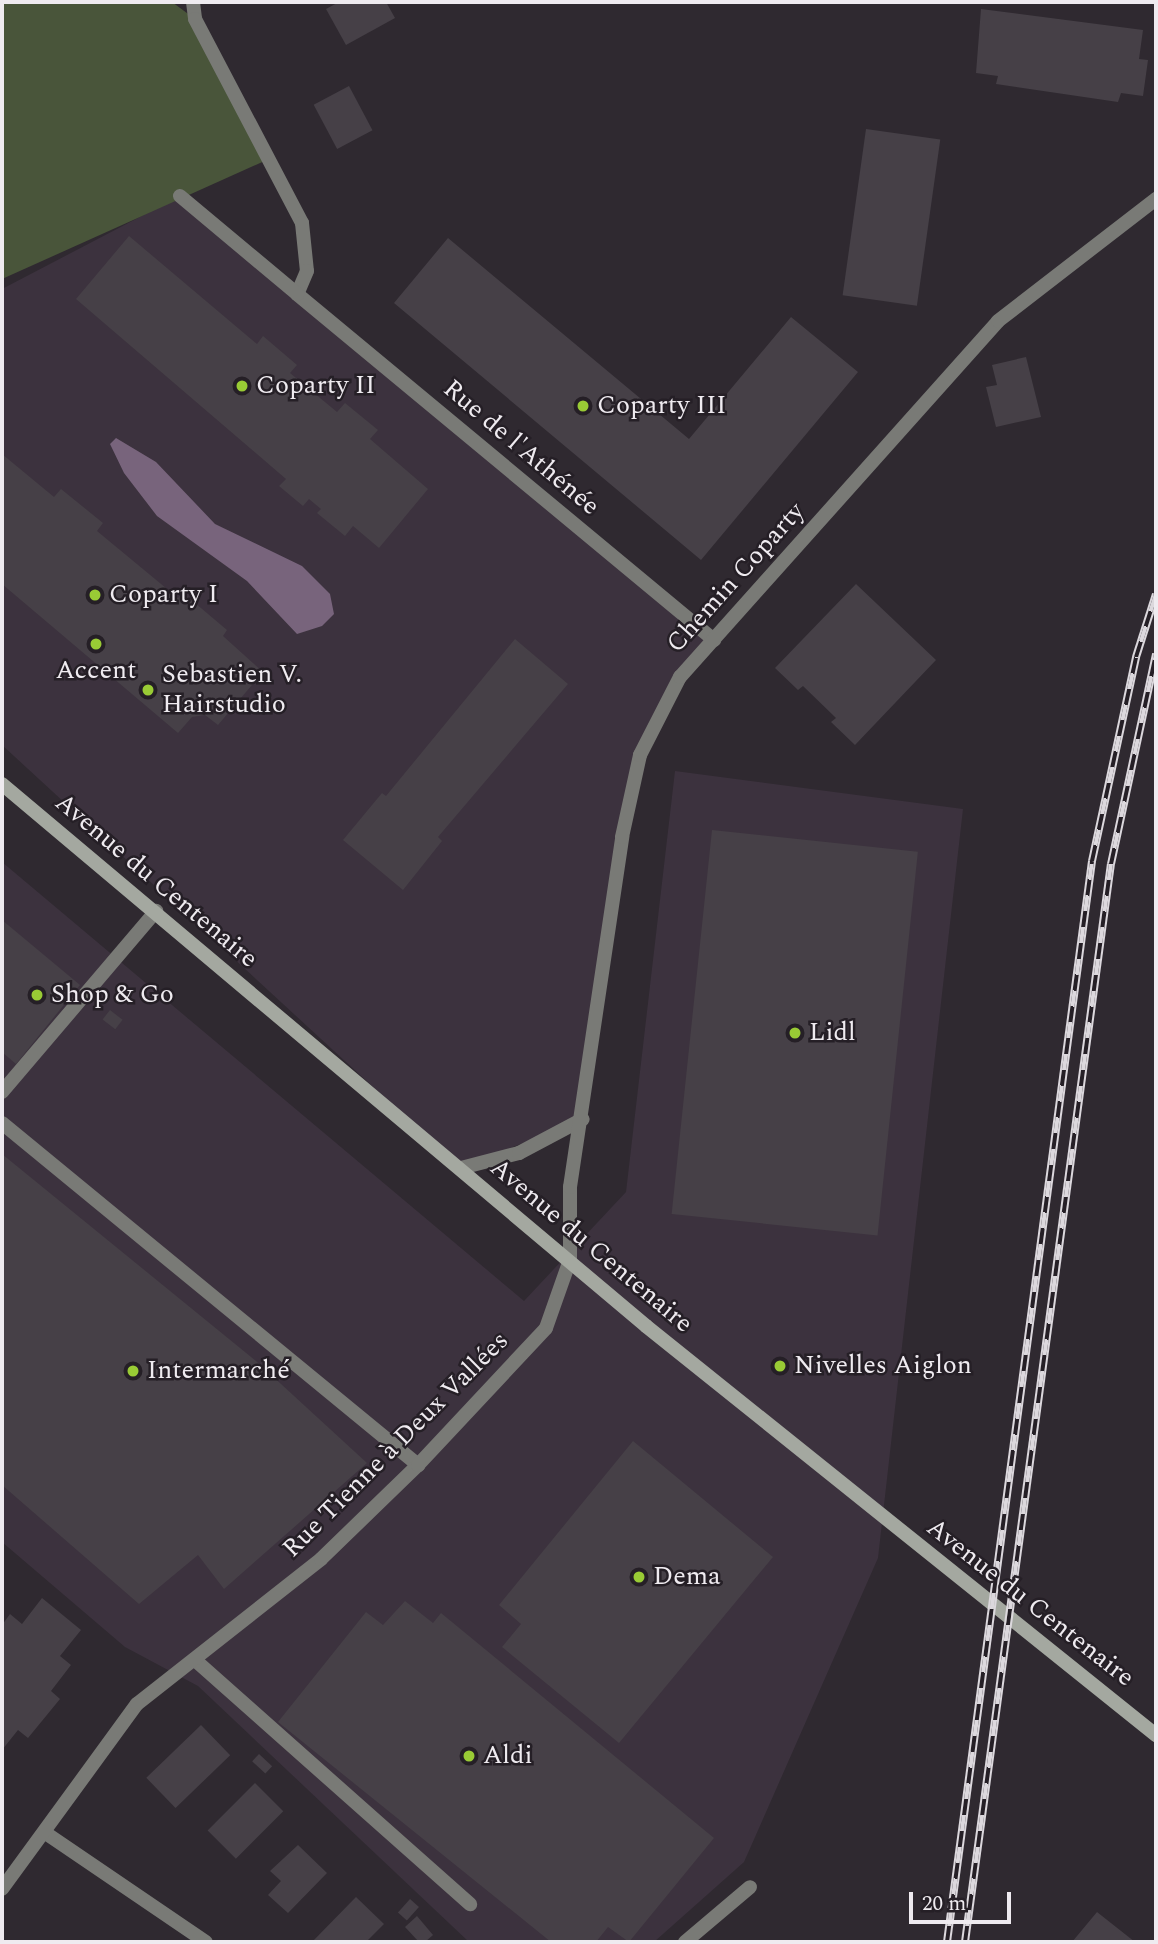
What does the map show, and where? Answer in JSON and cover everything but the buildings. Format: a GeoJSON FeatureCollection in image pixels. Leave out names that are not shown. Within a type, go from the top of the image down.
{"type":"FeatureCollection","features":[{"type":"Feature","properties":{"kind":"main road","name":"Avenue du Centenaire"},"geometry":{"type":"LineString","coordinates":[[2,784],[570,1259],[657,1335],[1156,1735]]}},
{"type":"Feature","properties":{"kind":"street"},"geometry":{"type":"LineString","coordinates":[[193,2],[195,19],[302,223],[307,271],[297,294]]}},
{"type":"Feature","properties":{"kind":"street","name":"Rue de l'Athénée"},"geometry":{"type":"LineString","coordinates":[[180,196],[714,640]]}},
{"type":"Feature","properties":{"kind":"street","name":"Chemin Coparty"},"geometry":{"type":"LineString","coordinates":[[570,1259],[570,1186],[583,1119],[622,837],[640,755],[680,677],[998,321],[1156,199]]}},
{"type":"Feature","properties":{"kind":"street"},"geometry":{"type":"LineString","coordinates":[[2,1092],[156,911]]}},
{"type":"Feature","properties":{"kind":"street"},"geometry":{"type":"LineString","coordinates":[[461,1168],[519,1153],[583,1119]]}},
{"type":"Feature","properties":{"kind":"street"},"geometry":{"type":"LineString","coordinates":[[2,1123],[418,1465]]}},
{"type":"Feature","properties":{"kind":"street","name":"Rue Tienne à Deux Vallées"},"geometry":{"type":"LineString","coordinates":[[2,1889],[47,1834],[137,1704],[321,1559],[418,1465],[546,1328],[570,1259]]}},
{"type":"Feature","properties":{"kind":"street"},"geometry":{"type":"LineString","coordinates":[[195,1660],[470,1904]]}},
{"type":"Feature","properties":{"kind":"street"},"geometry":{"type":"LineString","coordinates":[[47,1834],[206,1942]]}},
{"type":"Feature","properties":{"kind":"street"},"geometry":{"type":"LineString","coordinates":[[685,1942],[750,1887]]}},
{"type":"Feature","properties":{"kind":"shaded area"},"geometry":{"type":"Polygon","coordinates":[[[180,196],[714,640],[680,677],[640,755],[583,1119],[461,1168],[2,745],[2,289],[180,196]]]}},
{"type":"Feature","properties":{"kind":"shaded area"},"geometry":{"type":"Polygon","coordinates":[[[116,438],[156,462],[215,524],[302,566],[330,594],[334,614],[322,626],[297,634],[247,581],[157,516],[124,473],[110,444],[116,438]]]}},
{"type":"Feature","properties":{"kind":"shaded area"},"geometry":{"type":"Polygon","coordinates":[[[675,771],[963,809],[878,1558],[744,1862],[654,1942],[469,1942],[198,1686],[125,1647],[2,1542],[2,862],[524,1301],[626,1192],[675,771]]]}},
{"type":"Feature","properties":{"kind":"green space"},"geometry":{"type":"Polygon","coordinates":[[[2,2],[172,2],[195,19],[269,159],[2,279],[2,2]]]}},
{"type":"Feature","properties":{"kind":"railway"},"geometry":{"type":"LineString","coordinates":[[947,1942],[1092,861],[1136,657],[1156,594]]}},
{"type":"Feature","properties":{"kind":"railway"},"geometry":{"type":"LineString","coordinates":[[965,1942],[1111,864],[1156,654]]}},
{"type":"Feature","properties":{"kind":"place","name":"Coparty II"},"geometry":{"type":"Point","coordinates":[242,386]}},
{"type":"Feature","properties":{"kind":"place","name":"Coparty III"},"geometry":{"type":"Point","coordinates":[583,406]}},
{"type":"Feature","properties":{"kind":"place","name":"Coparty I"},"geometry":{"type":"Point","coordinates":[95,595]}},
{"type":"Feature","properties":{"kind":"place","name":"Accent"},"geometry":{"type":"Point","coordinates":[96,644]}},
{"type":"Feature","properties":{"kind":"place","name":"Sebastien V. Hairstudio"},"geometry":{"type":"Point","coordinates":[148,690]}},
{"type":"Feature","properties":{"kind":"place","name":"Shop & Go"},"geometry":{"type":"Point","coordinates":[37,995]}},
{"type":"Feature","properties":{"kind":"place","name":"Lidl"},"geometry":{"type":"Point","coordinates":[795,1033]}},
{"type":"Feature","properties":{"kind":"place","name":"Nivelles Aiglon"},"geometry":{"type":"Point","coordinates":[780,1366]}},
{"type":"Feature","properties":{"kind":"place","name":"Intermarché"},"geometry":{"type":"Point","coordinates":[133,1371]}},
{"type":"Feature","properties":{"kind":"place","name":"Dema"},"geometry":{"type":"Point","coordinates":[639,1577]}},
{"type":"Feature","properties":{"kind":"place","name":"Aldi"},"geometry":{"type":"Point","coordinates":[469,1756]}}]}
